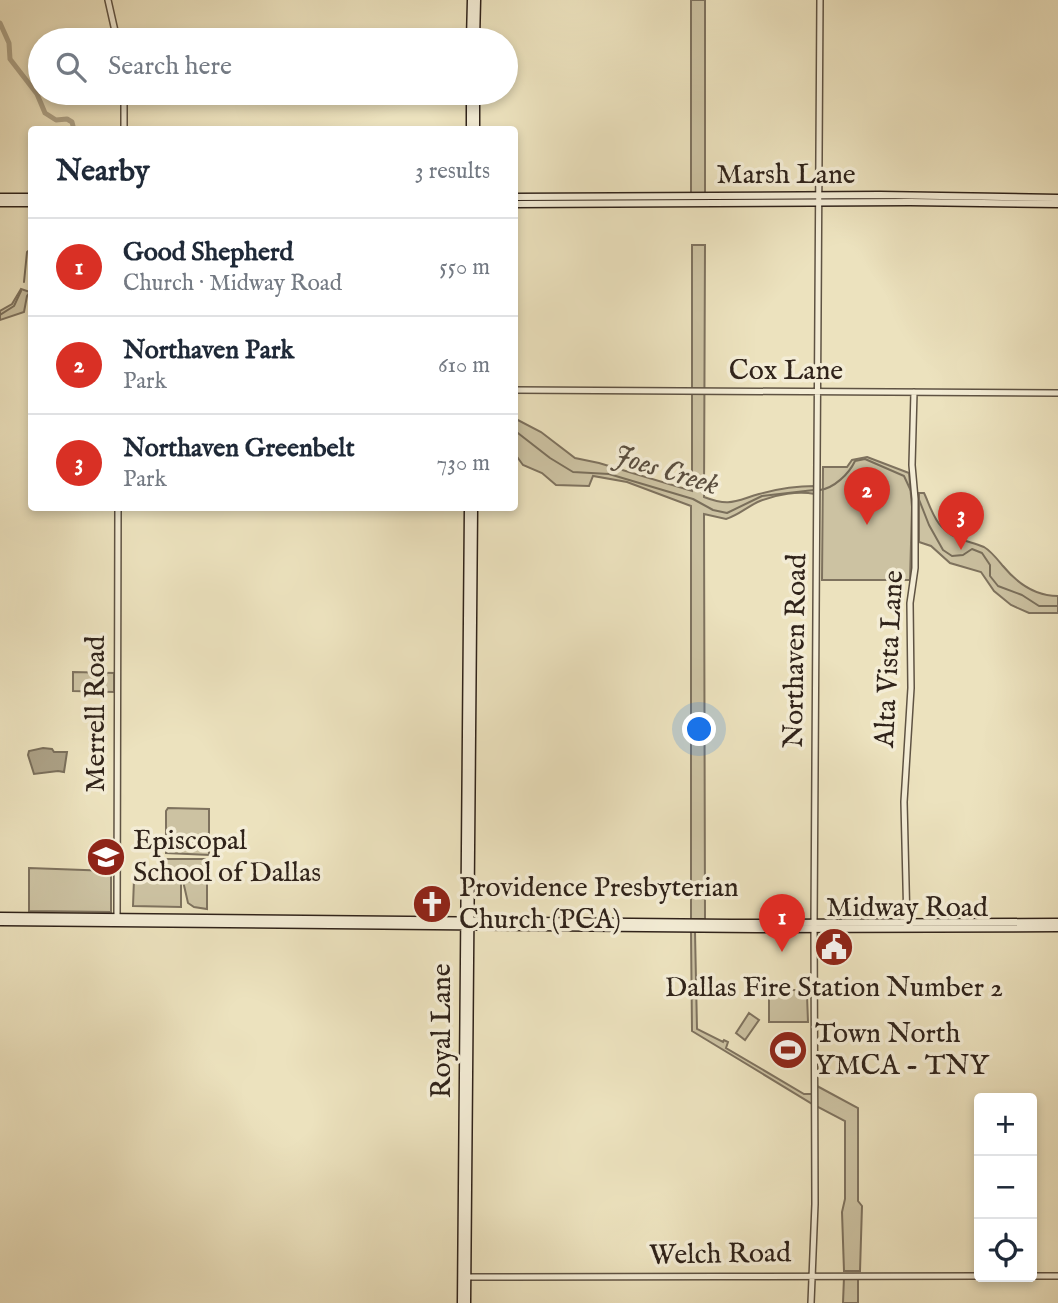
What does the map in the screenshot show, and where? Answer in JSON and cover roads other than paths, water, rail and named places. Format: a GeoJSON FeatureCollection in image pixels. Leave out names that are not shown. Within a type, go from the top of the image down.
{"type":"FeatureCollection","features":[{"type":"Feature","properties":{"kind":"main road"},"geometry":{"type":"LineString","coordinates":[[471,0],[473,28]]}},
{"type":"Feature","properties":{"kind":"main road"},"geometry":{"type":"LineString","coordinates":[[474,28],[477,0]]}},
{"type":"Feature","properties":{"kind":"main road"},"geometry":{"type":"LineString","coordinates":[[470,105],[470,126]]}},
{"type":"Feature","properties":{"kind":"main road"},"geometry":{"type":"LineString","coordinates":[[476,105],[476,126]]}},
{"type":"Feature","properties":{"kind":"main road"},"geometry":{"type":"LineString","coordinates":[[0,197],[28,197]]}},
{"type":"Feature","properties":{"kind":"main road","name":"Marsh Lane"},"geometry":{"type":"LineString","coordinates":[[518,197],[1058,198]]}},
{"type":"Feature","properties":{"kind":"main road","name":"Marsh Lane"},"geometry":{"type":"LineString","coordinates":[[518,204],[819,199],[1058,204]]}},
{"type":"Feature","properties":{"kind":"main road"},"geometry":{"type":"LineString","coordinates":[[0,203],[28,203]]}},
{"type":"Feature","properties":{"kind":"main road","name":"Royal Lane"},"geometry":{"type":"LineString","coordinates":[[468,511],[468,879]]}},
{"type":"Feature","properties":{"kind":"main road","name":"Royal Lane"},"geometry":{"type":"LineString","coordinates":[[461,1303],[464,1277],[474,511]]}},
{"type":"Feature","properties":{"kind":"main road","name":"Midway Road"},"geometry":{"type":"LineString","coordinates":[[0,916],[39,919],[814,926],[1058,922]]}},
{"type":"Feature","properties":{"kind":"main road","name":"Midway Road"},"geometry":{"type":"LineString","coordinates":[[0,922],[39,919]]}},
{"type":"Feature","properties":{"kind":"main road","name":"Midway Road"},"geometry":{"type":"LineString","coordinates":[[907,925],[1058,928]]}},
{"type":"Feature","properties":{"kind":"main road","name":"Royal Lane"},"geometry":{"type":"LineString","coordinates":[[464,1277],[467,1303]]}},
{"type":"Feature","properties":{"kind":"street"},"geometry":{"type":"LineString","coordinates":[[108,0],[114,28]]}},
{"type":"Feature","properties":{"kind":"street","name":"Northaven Road"},"geometry":{"type":"LineString","coordinates":[[811,1303],[815,1204],[814,926],[820,0]]}},
{"type":"Feature","properties":{"kind":"street"},"geometry":{"type":"LineString","coordinates":[[124,105],[124,126]]}},
{"type":"Feature","properties":{"kind":"street","name":"Cox Lane"},"geometry":{"type":"LineString","coordinates":[[518,390],[1058,393]]}},
{"type":"Feature","properties":{"kind":"street","name":"Alta Vista Lane"},"geometry":{"type":"LineString","coordinates":[[907,925],[904,792],[911,688],[910,603],[915,568],[915,489],[912,465],[914,392]]}},
{"type":"Feature","properties":{"kind":"street","name":"Merrell Road"},"geometry":{"type":"LineString","coordinates":[[117,919],[118,511]]}},
{"type":"Feature","properties":{"kind":"street","name":"Welch Road"},"geometry":{"type":"LineString","coordinates":[[464,1277],[974,1276]]}},
{"type":"Feature","properties":{"kind":"street"},"geometry":{"type":"LineString","coordinates":[[1037,1276],[1058,1276]]}},
{"type":"Feature","properties":{"kind":"waterway","name":"Joes Creek"},"geometry":{"type":"LineString","coordinates":[[0,23],[9,43],[10,59],[28,82]]}},
{"type":"Feature","properties":{"kind":"waterway","name":"Joes Creek"},"geometry":{"type":"LineString","coordinates":[[42,105],[45,113],[56,120],[67,119],[73,126]]}},
{"type":"Feature","properties":{"kind":"waterway"},"geometry":{"type":"LineString","coordinates":[[24,282],[28,251]]}},
{"type":"Feature","properties":{"kind":"waterway"},"geometry":{"type":"LineString","coordinates":[[0,315],[14,306],[21,291]]}},
{"type":"Feature","properties":{"kind":"waterway","name":"Joes Creek"},"geometry":{"type":"LineString","coordinates":[[518,433],[573,472],[609,474],[693,499],[713,510],[727,513],[762,496],[814,490]]}},
{"type":"Feature","properties":{"kind":"waterway","name":"Joes Creek"},"geometry":{"type":"LineString","coordinates":[[820,490],[840,480],[855,461],[865,459],[904,476],[911,491]]}},
{"type":"Feature","properties":{"kind":"waterway","name":"Joes Creek"},"geometry":{"type":"LineString","coordinates":[[918,497],[943,550],[952,556],[963,555],[972,549],[982,553],[990,565],[990,576],[998,586],[1022,595],[1039,606],[1058,606]]}},
{"type":"Feature","properties":{"kind":"place","name":"Northaven Park"},"geometry":{"type":"Point","coordinates":[867,525]}},
{"type":"Feature","properties":{"kind":"place","name":"Northaven Greenbelt"},"geometry":{"type":"Point","coordinates":[961,550]}},
{"type":"Feature","properties":{"kind":"place","name":"Episcopal School of Dallas"},"geometry":{"type":"Point","coordinates":[106,857]}},
{"type":"Feature","properties":{"kind":"place","name":"Providence Presbyterian Church (PCA)"},"geometry":{"type":"Point","coordinates":[432,904]}},
{"type":"Feature","properties":{"kind":"place","name":"Dallas Fire Station Number 2"},"geometry":{"type":"Point","coordinates":[834,947]}},
{"type":"Feature","properties":{"kind":"place","name":"Good Shepherd"},"geometry":{"type":"Point","coordinates":[782,952]}},
{"type":"Feature","properties":{"kind":"place","name":"Town North YMCA - TNY"},"geometry":{"type":"Point","coordinates":[788,1050]}}]}
